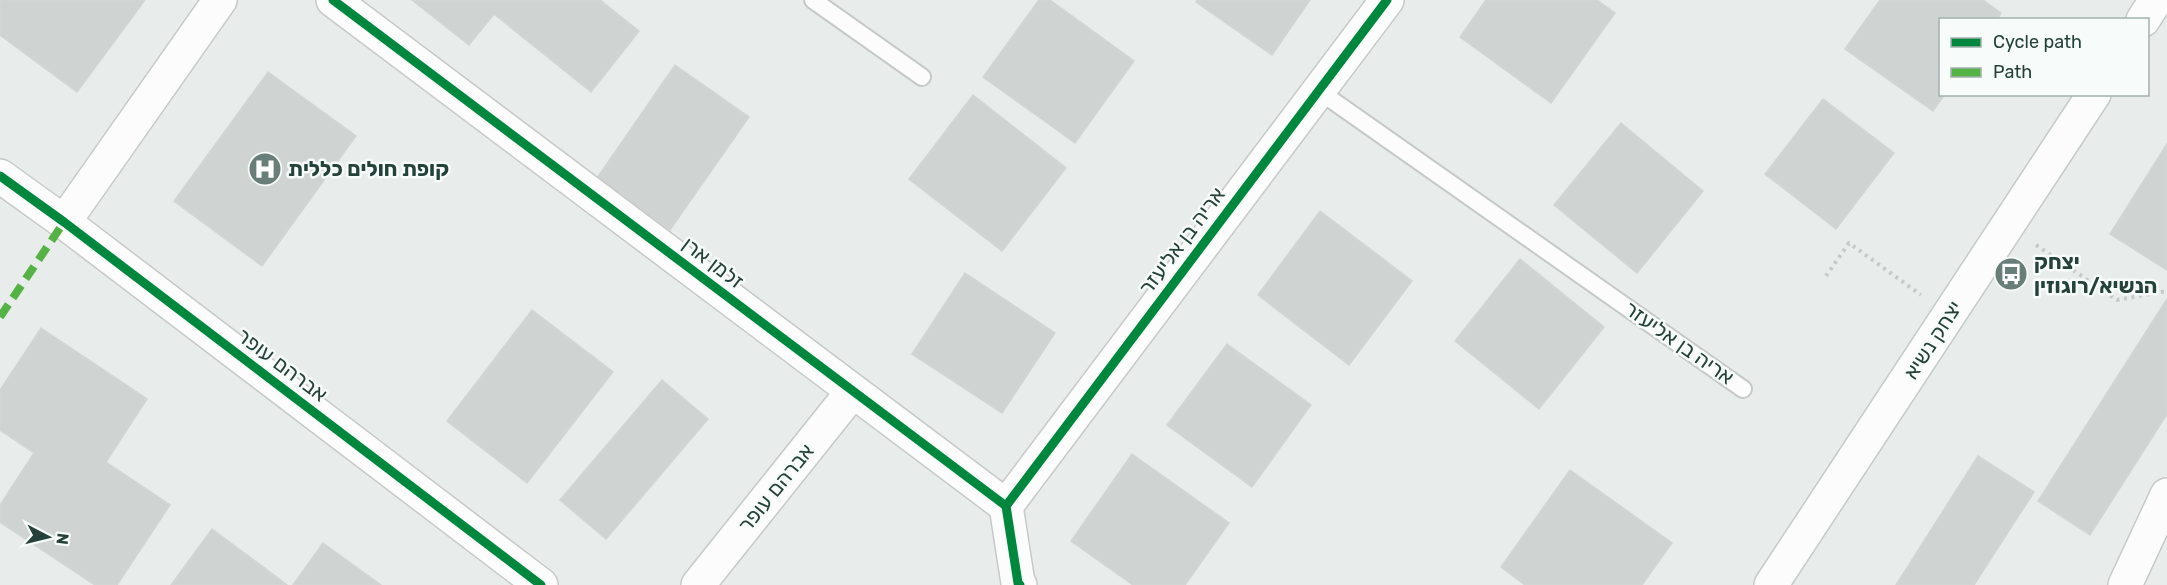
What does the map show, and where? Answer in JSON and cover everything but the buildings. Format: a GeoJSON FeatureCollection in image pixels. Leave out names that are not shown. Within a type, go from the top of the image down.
{"type":"FeatureCollection","features":[{"type":"Feature","properties":{"kind":"street"},"geometry":{"type":"LineString","coordinates":[[64,222],[220,0]]}},
{"type":"Feature","properties":{"kind":"street","name":"זלמן ארן"},"geometry":{"type":"LineString","coordinates":[[333,0],[1006,506]]}},
{"type":"Feature","properties":{"kind":"street","name":"אריה בן אליעזר"},"geometry":{"type":"LineString","coordinates":[[1006,506],[1388,0]]}},
{"type":"Feature","properties":{"kind":"street"},"geometry":{"type":"LineString","coordinates":[[2144,18],[2156,0]]}},
{"type":"Feature","properties":{"kind":"street","name":"יצחק נשיא"},"geometry":{"type":"LineString","coordinates":[[1771,585],[2093,96]]}},
{"type":"Feature","properties":{"kind":"street","name":"אברהם עופר"},"geometry":{"type":"LineString","coordinates":[[0,176],[64,222],[541,585]]}},
{"type":"Feature","properties":{"kind":"street","name":"אברהם עופר"},"geometry":{"type":"LineString","coordinates":[[698,585],[854,391]]}},
{"type":"Feature","properties":{"kind":"street"},"geometry":{"type":"LineString","coordinates":[[2125,585],[2167,495]]}},
{"type":"Feature","properties":{"kind":"street"},"geometry":{"type":"LineString","coordinates":[[1006,506],[1020,585]]}},
{"type":"Feature","properties":{"kind":"lane"},"geometry":{"type":"LineString","coordinates":[[813,0],[922,77]]}},
{"type":"Feature","properties":{"kind":"lane","name":"אריה בן אליעזר"},"geometry":{"type":"LineString","coordinates":[[1319,91],[1743,389]]}},
{"type":"Feature","properties":{"kind":"path"},"geometry":{"type":"LineString","coordinates":[[2008,226],[2117,300],[2167,291]]}},
{"type":"Feature","properties":{"kind":"path"},"geometry":{"type":"LineString","coordinates":[[1826,276],[1849,243],[1890,273]]}},
{"type":"Feature","properties":{"kind":"marked path"},"geometry":{"type":"LineString","coordinates":[[0,317],[64,222]]}},
{"type":"Feature","properties":{"kind":"cycle path"},"geometry":{"type":"LineString","coordinates":[[333,0],[1006,506],[1020,585]]}},
{"type":"Feature","properties":{"kind":"cycle path"},"geometry":{"type":"LineString","coordinates":[[1006,506],[1387,0]]}},
{"type":"Feature","properties":{"kind":"cycle path"},"geometry":{"type":"LineString","coordinates":[[0,176],[64,222],[541,585]]}},
{"type":"Feature","properties":{"kind":"place","name":"קופת חולים כללית"},"geometry":{"type":"Point","coordinates":[265,169]}},
{"type":"Feature","properties":{"kind":"place","name":"יצחק הנשיא/רוגוזין"},"geometry":{"type":"Point","coordinates":[2011,274]}}]}
